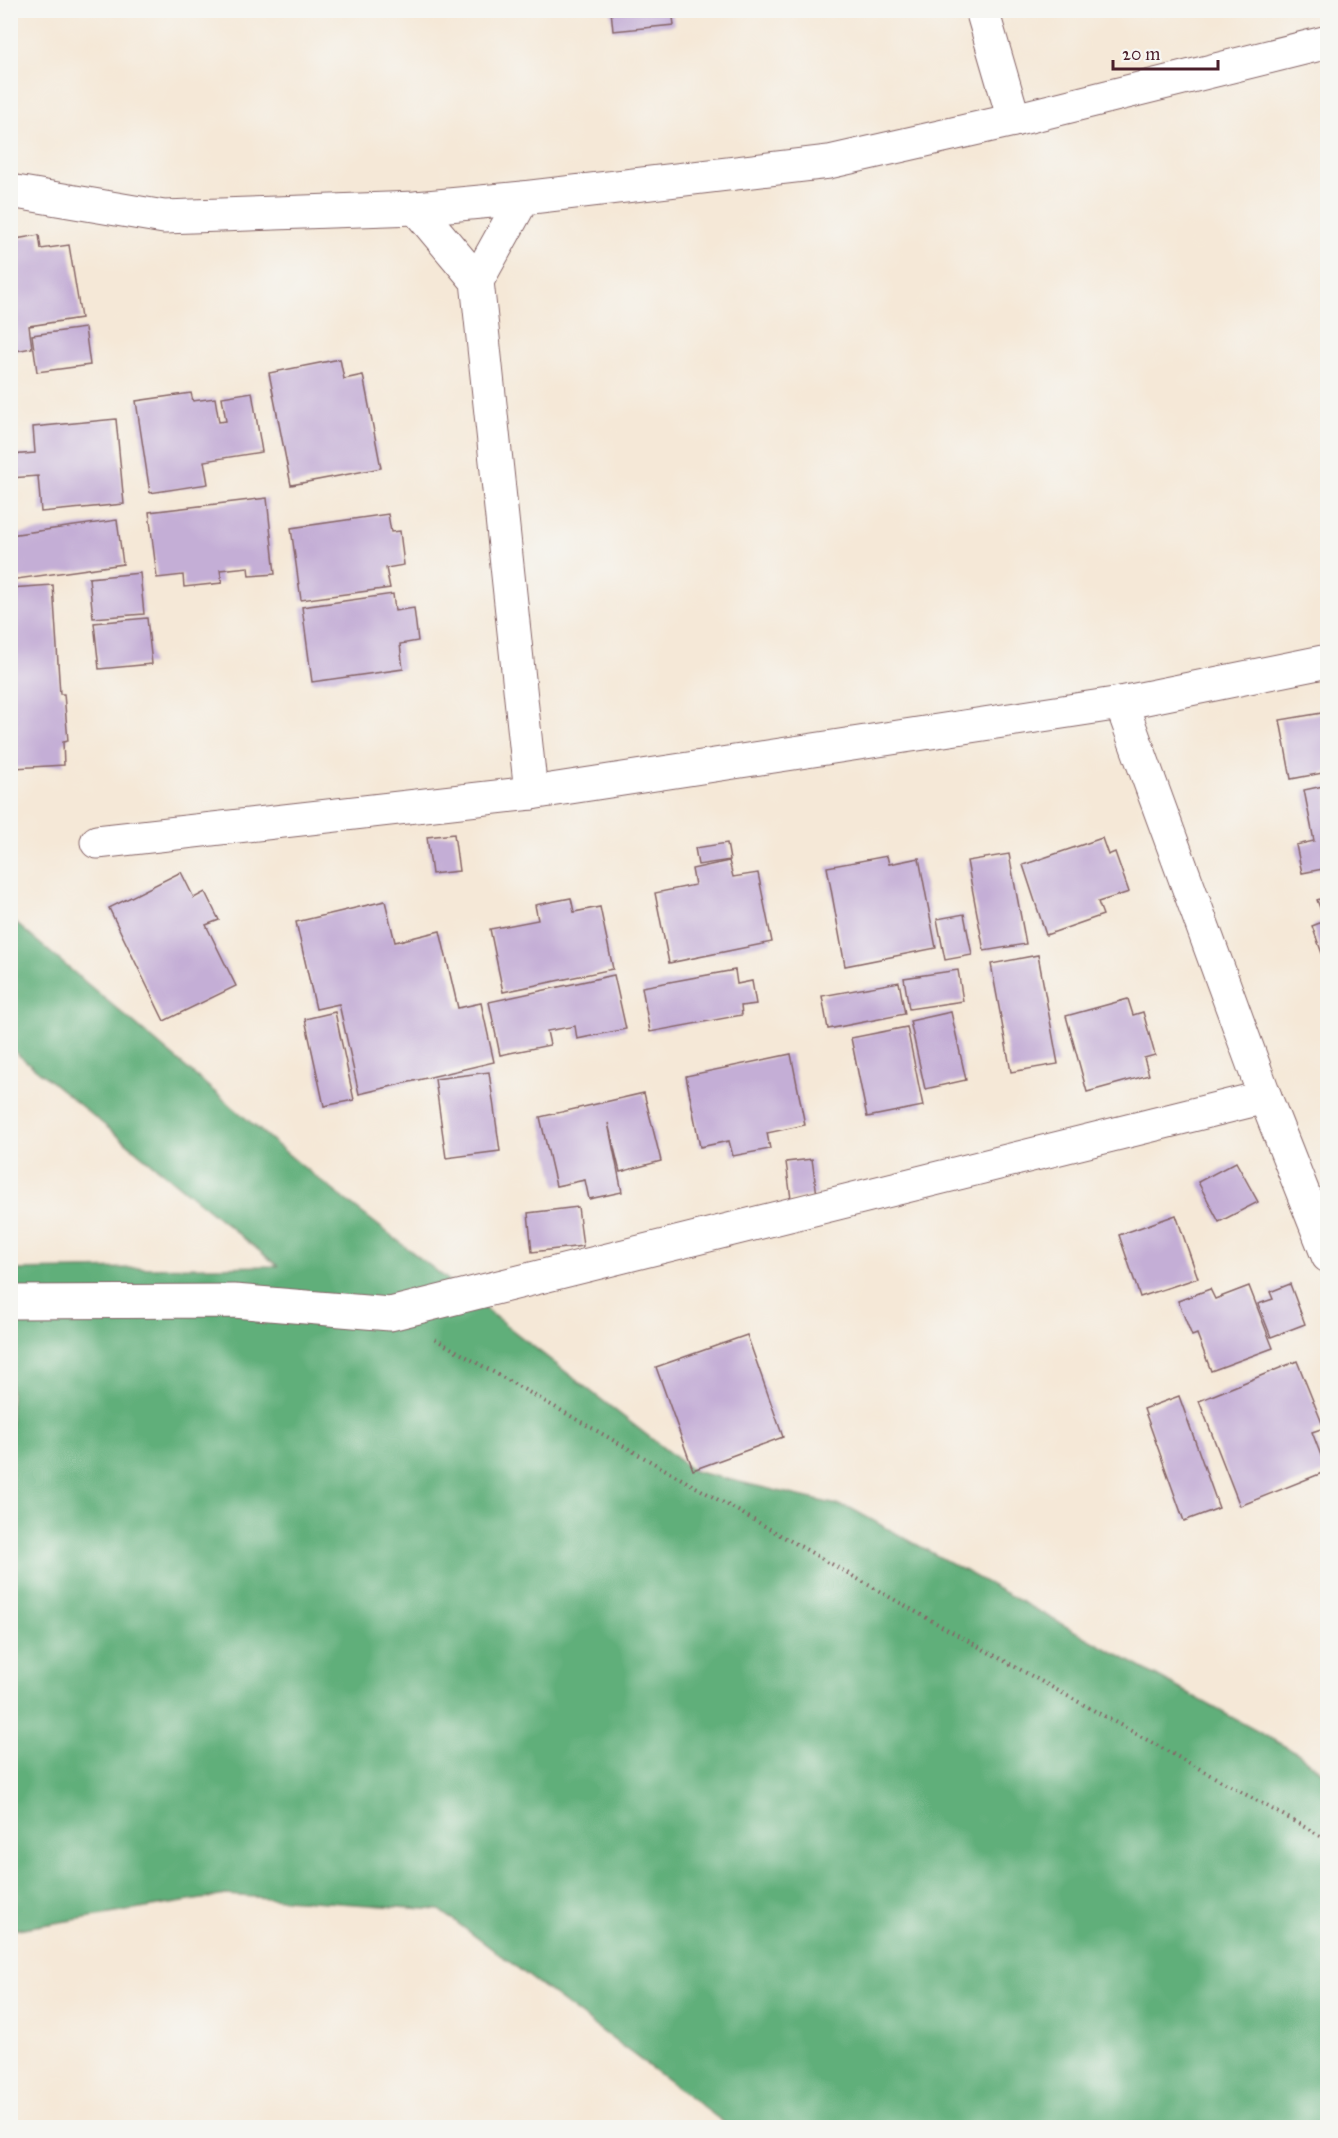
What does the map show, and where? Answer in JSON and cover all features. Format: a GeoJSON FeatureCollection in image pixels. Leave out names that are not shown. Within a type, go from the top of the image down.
{"type":"FeatureCollection","features":[{"type":"Feature","properties":{"kind":"street"},"geometry":{"type":"LineString","coordinates":[[982,10],[1014,120]]}},
{"type":"Feature","properties":{"kind":"street"},"geometry":{"type":"LineString","coordinates":[[10,191],[164,217],[416,208],[523,198],[830,162],[1014,120],[1328,42]]}},
{"type":"Feature","properties":{"kind":"street"},"geometry":{"type":"LineString","coordinates":[[477,281],[523,198]]}},
{"type":"Feature","properties":{"kind":"street"},"geometry":{"type":"LineString","coordinates":[[416,208],[477,281],[531,793]]}},
{"type":"Feature","properties":{"kind":"street"},"geometry":{"type":"LineString","coordinates":[[97,842],[531,793],[1121,703],[1328,661]]}},
{"type":"Feature","properties":{"kind":"street"},"geometry":{"type":"LineString","coordinates":[[1121,703],[1264,1097],[1328,1256]]}},
{"type":"Feature","properties":{"kind":"street"},"geometry":{"type":"LineString","coordinates":[[10,1302],[234,1301],[390,1314],[1264,1097]]}},
{"type":"Feature","properties":{"kind":"path"},"geometry":{"type":"LineString","coordinates":[[390,1314],[916,1612],[1328,1840]]}},
{"type":"Feature","properties":{"kind":"green space"},"geometry":{"type":"Polygon","coordinates":[[[11,919],[302,1166],[693,1471],[850,1508],[1299,1754],[1327,1776],[1327,2127],[730,2127],[440,1910],[226,1895],[11,1930],[11,1270],[278,1266],[11,1049],[11,919]]]}},
{"type":"Feature","properties":{"kind":"building"},"geometry":{"type":"Polygon","coordinates":[[[611,10],[672,10],[674,25],[613,31],[611,10]]]}},
{"type":"Feature","properties":{"kind":"building"},"geometry":{"type":"Polygon","coordinates":[[[39,235],[41,249],[69,245],[81,318],[29,326],[32,348],[10,352],[10,240],[39,235]]]}},
{"type":"Feature","properties":{"kind":"building"},"geometry":{"type":"Polygon","coordinates":[[[85,328],[90,365],[37,372],[32,335],[85,328]]]}},
{"type":"Feature","properties":{"kind":"building"},"geometry":{"type":"Polygon","coordinates":[[[340,359],[344,379],[363,375],[381,468],[291,485],[269,373],[340,359]]]}},
{"type":"Feature","properties":{"kind":"building"},"geometry":{"type":"Polygon","coordinates":[[[252,392],[262,452],[204,461],[208,484],[150,493],[136,401],[191,393],[193,401],[215,398],[219,422],[226,421],[222,397],[252,392]]]}},
{"type":"Feature","properties":{"kind":"building"},"geometry":{"type":"Polygon","coordinates":[[[116,419],[124,504],[41,512],[38,476],[10,478],[10,455],[35,453],[33,427],[116,419]]]}},
{"type":"Feature","properties":{"kind":"building"},"geometry":{"type":"Polygon","coordinates":[[[267,498],[275,574],[249,576],[248,567],[220,570],[222,583],[184,587],[183,575],[157,578],[149,512],[267,498]]]}},
{"type":"Feature","properties":{"kind":"building"},"geometry":{"type":"Polygon","coordinates":[[[388,514],[391,532],[400,531],[404,565],[386,568],[390,588],[301,600],[291,528],[388,514]]]}},
{"type":"Feature","properties":{"kind":"building"},"geometry":{"type":"Polygon","coordinates":[[[117,520],[123,564],[10,580],[10,535],[117,520]]]}},
{"type":"Feature","properties":{"kind":"building"},"geometry":{"type":"Polygon","coordinates":[[[140,573],[144,614],[93,618],[89,578],[140,573]]]}},
{"type":"Feature","properties":{"kind":"building"},"geometry":{"type":"Polygon","coordinates":[[[53,585],[60,694],[64,694],[68,741],[63,742],[64,765],[14,768],[10,715],[10,588],[53,585]]]}},
{"type":"Feature","properties":{"kind":"building"},"geometry":{"type":"Polygon","coordinates":[[[393,594],[395,611],[414,608],[418,641],[400,644],[403,669],[312,682],[302,607],[393,594]]]}},
{"type":"Feature","properties":{"kind":"building"},"geometry":{"type":"Polygon","coordinates":[[[147,618],[152,664],[99,669],[94,623],[147,618]]]}},
{"type":"Feature","properties":{"kind":"building"},"geometry":{"type":"Polygon","coordinates":[[[1328,712],[1328,772],[1291,779],[1280,720],[1328,712]]]}},
{"type":"Feature","properties":{"kind":"building"},"geometry":{"type":"Polygon","coordinates":[[[1328,785],[1328,868],[1302,873],[1296,845],[1314,841],[1304,790],[1328,785]]]}},
{"type":"Feature","properties":{"kind":"building"},"geometry":{"type":"Polygon","coordinates":[[[454,834],[459,871],[432,874],[427,837],[454,834]]]}},
{"type":"Feature","properties":{"kind":"building"},"geometry":{"type":"Polygon","coordinates":[[[1102,838],[1108,855],[1115,852],[1129,892],[1098,902],[1103,915],[1046,935],[1023,865],[1102,838]]]}},
{"type":"Feature","properties":{"kind":"building"},"geometry":{"type":"Polygon","coordinates":[[[727,843],[730,860],[698,865],[695,848],[727,843]]]}},
{"type":"Feature","properties":{"kind":"building"},"geometry":{"type":"Polygon","coordinates":[[[1009,854],[1026,944],[984,951],[967,861],[1009,854]]]}},
{"type":"Feature","properties":{"kind":"building"},"geometry":{"type":"Polygon","coordinates":[[[887,856],[889,864],[919,858],[936,948],[845,966],[827,867],[887,856]]]}},
{"type":"Feature","properties":{"kind":"building"},"geometry":{"type":"Polygon","coordinates":[[[729,861],[733,877],[758,873],[772,942],[669,963],[655,893],[695,885],[692,869],[729,861]]]}},
{"type":"Feature","properties":{"kind":"building"},"geometry":{"type":"Polygon","coordinates":[[[181,872],[194,898],[205,892],[219,920],[206,925],[236,986],[164,1021],[109,908],[181,872]]]}},
{"type":"Feature","properties":{"kind":"building"},"geometry":{"type":"Polygon","coordinates":[[[1328,896],[1328,957],[1324,959],[1312,926],[1325,921],[1317,900],[1328,896]]]}},
{"type":"Feature","properties":{"kind":"building"},"geometry":{"type":"Polygon","coordinates":[[[571,898],[574,912],[600,907],[613,969],[503,992],[490,929],[538,920],[535,905],[571,898]]]}},
{"type":"Feature","properties":{"kind":"building"},"geometry":{"type":"Polygon","coordinates":[[[385,901],[395,942],[440,931],[458,1008],[481,1003],[494,1062],[359,1094],[339,1004],[316,1009],[296,922],[385,901]]]}},
{"type":"Feature","properties":{"kind":"building"},"geometry":{"type":"Polygon","coordinates":[[[964,914],[972,955],[945,960],[937,919],[964,914]]]}},
{"type":"Feature","properties":{"kind":"building"},"geometry":{"type":"Polygon","coordinates":[[[1038,955],[1058,1064],[1011,1072],[991,964],[1038,955]]]}},
{"type":"Feature","properties":{"kind":"building"},"geometry":{"type":"Polygon","coordinates":[[[735,970],[737,984],[752,981],[756,1004],[741,1006],[742,1015],[650,1032],[642,987],[735,970]]]}},
{"type":"Feature","properties":{"kind":"building"},"geometry":{"type":"Polygon","coordinates":[[[958,970],[963,1001],[909,1009],[904,978],[958,970]]]}},
{"type":"Feature","properties":{"kind":"building"},"geometry":{"type":"Polygon","coordinates":[[[614,975],[626,1029],[577,1039],[575,1026],[547,1031],[550,1045],[500,1055],[489,1002],[614,975]]]}},
{"type":"Feature","properties":{"kind":"building"},"geometry":{"type":"Polygon","coordinates":[[[899,982],[905,1014],[828,1029],[822,996],[899,982]]]}},
{"type":"Feature","properties":{"kind":"building"},"geometry":{"type":"Polygon","coordinates":[[[1128,999],[1133,1015],[1143,1012],[1155,1055],[1144,1058],[1149,1075],[1087,1092],[1066,1016],[1128,999]]]}},
{"type":"Feature","properties":{"kind":"building"},"geometry":{"type":"Polygon","coordinates":[[[335,1012],[354,1100],[324,1106],[305,1019],[335,1012]]]}},
{"type":"Feature","properties":{"kind":"building"},"geometry":{"type":"Polygon","coordinates":[[[951,1012],[966,1080],[925,1089],[910,1021],[951,1012]]]}},
{"type":"Feature","properties":{"kind":"building"},"geometry":{"type":"Polygon","coordinates":[[[907,1027],[923,1106],[867,1117],[851,1038],[907,1027]]]}},
{"type":"Feature","properties":{"kind":"building"},"geometry":{"type":"Polygon","coordinates":[[[791,1054],[805,1125],[767,1133],[770,1149],[733,1156],[729,1141],[700,1147],[686,1076],[791,1054]]]}},
{"type":"Feature","properties":{"kind":"building"},"geometry":{"type":"Polygon","coordinates":[[[489,1072],[500,1151],[446,1158],[435,1079],[489,1072]]]}},
{"type":"Feature","properties":{"kind":"building"},"geometry":{"type":"Polygon","coordinates":[[[644,1093],[661,1161],[620,1172],[608,1123],[622,1192],[589,1199],[585,1180],[556,1186],[540,1117],[644,1093]]]}},
{"type":"Feature","properties":{"kind":"building"},"geometry":{"type":"Polygon","coordinates":[[[812,1159],[817,1195],[791,1199],[786,1162],[812,1159]]]}},
{"type":"Feature","properties":{"kind":"building"},"geometry":{"type":"Polygon","coordinates":[[[1236,1162],[1258,1202],[1219,1222],[1198,1182],[1236,1162]]]}},
{"type":"Feature","properties":{"kind":"building"},"geometry":{"type":"Polygon","coordinates":[[[578,1207],[583,1246],[532,1252],[528,1213],[578,1207]]]}},
{"type":"Feature","properties":{"kind":"building"},"geometry":{"type":"Polygon","coordinates":[[[1176,1215],[1198,1278],[1140,1297],[1119,1235],[1176,1215]]]}},
{"type":"Feature","properties":{"kind":"building"},"geometry":{"type":"Polygon","coordinates":[[[1290,1284],[1305,1324],[1271,1337],[1258,1304],[1273,1299],[1270,1292],[1290,1284]]]}},
{"type":"Feature","properties":{"kind":"building"},"geometry":{"type":"Polygon","coordinates":[[[1249,1286],[1273,1348],[1211,1371],[1197,1334],[1192,1336],[1178,1301],[1210,1289],[1215,1299],[1249,1286]]]}},
{"type":"Feature","properties":{"kind":"building"},"geometry":{"type":"Polygon","coordinates":[[[747,1335],[783,1437],[693,1470],[656,1367],[747,1335]]]}},
{"type":"Feature","properties":{"kind":"building"},"geometry":{"type":"Polygon","coordinates":[[[1297,1361],[1324,1428],[1312,1432],[1327,1471],[1240,1506],[1199,1401],[1297,1361]]]}},
{"type":"Feature","properties":{"kind":"building"},"geometry":{"type":"Polygon","coordinates":[[[1179,1396],[1219,1508],[1184,1521],[1144,1409],[1179,1396]]]}}]}
